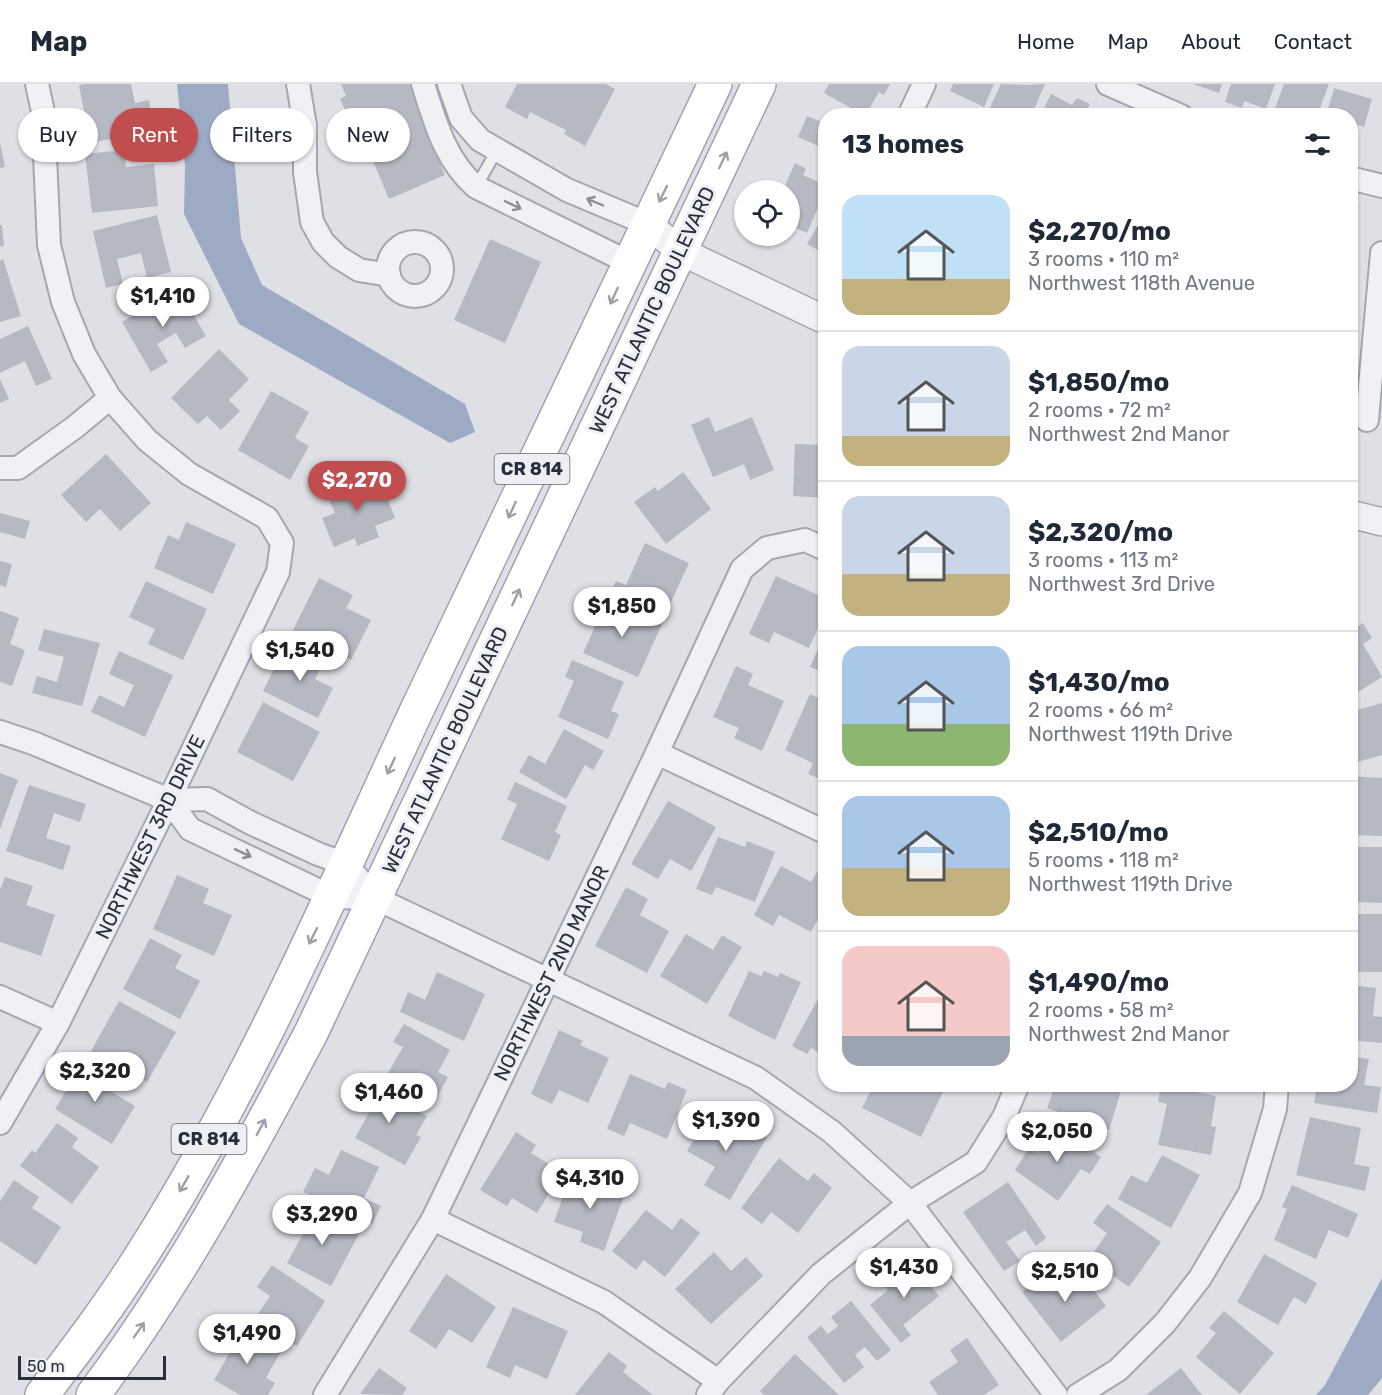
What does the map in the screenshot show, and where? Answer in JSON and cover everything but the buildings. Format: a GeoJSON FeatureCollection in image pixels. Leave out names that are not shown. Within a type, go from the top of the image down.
{"type":"FeatureCollection","features":[{"type":"Feature","properties":{"kind":"main road","name":"WEST ATLANTIC BOULEVARD"},"geometry":{"type":"LineString","coordinates":[[42,1395],[84,1340],[141,1257],[200,1157],[242,1078],[332,897],[416,713],[715,84]]}},
{"type":"Feature","properties":{"kind":"main road","name":"WEST ATLANTIC BOULEVARD"},"geometry":{"type":"LineString","coordinates":[[93,1395],[174,1279],[246,1155],[311,1033],[759,84]]}},
{"type":"Feature","properties":{"kind":"street"},"geometry":{"type":"LineString","coordinates":[[0,468],[18,468],[75,427],[110,398],[80,344],[63,302],[49,245],[43,112],[37,84]]}},
{"type":"Feature","properties":{"kind":"street"},"geometry":{"type":"LineString","coordinates":[[298,84],[305,126],[305,172],[312,222],[323,242],[338,257],[359,270],[389,275]]}},
{"type":"Feature","properties":{"kind":"street","name":"WEST ATLANTIC BOULEVARD"},"geometry":{"type":"LineString","coordinates":[[423,84],[449,157],[463,176],[476,187],[630,263]]}},
{"type":"Feature","properties":{"kind":"street","name":"WEST ATLANTIC BOULEVARD"},"geometry":{"type":"LineString","coordinates":[[448,84],[461,118],[480,140],[567,190],[648,224]]}},
{"type":"Feature","properties":{"kind":"street"},"geometry":{"type":"LineString","coordinates":[[913,108],[924,84]]}},
{"type":"Feature","properties":{"kind":"street"},"geometry":{"type":"LineString","coordinates":[[1108,84],[1163,108]]}},
{"type":"Feature","properties":{"kind":"street"},"geometry":{"type":"LineString","coordinates":[[1358,180],[1382,186]]}},
{"type":"Feature","properties":{"kind":"street"},"geometry":{"type":"LineString","coordinates":[[648,224],[680,251],[818,317]]}},
{"type":"Feature","properties":{"kind":"street"},"geometry":{"type":"LineString","coordinates":[[630,263],[680,251]]}},
{"type":"Feature","properties":{"kind":"street"},"geometry":{"type":"LineString","coordinates":[[1367,420],[1360,376],[1382,253]]}},
{"type":"Feature","properties":{"kind":"street","name":"NORTHWEST 3RD DRIVE"},"geometry":{"type":"LineString","coordinates":[[0,1123],[58,1023],[170,800],[278,572],[282,543],[267,518],[189,474],[147,440],[110,398]]}},
{"type":"Feature","properties":{"kind":"street"},"geometry":{"type":"LineString","coordinates":[[1358,516],[1382,522]]}},
{"type":"Feature","properties":{"kind":"street","name":"NORTHWEST 2ND MANOR"},"geometry":{"type":"LineString","coordinates":[[325,1395],[433,1218],[657,753],[742,569],[767,548],[805,540],[818,546]]}},
{"type":"Feature","properties":{"kind":"street"},"geometry":{"type":"LineString","coordinates":[[0,732],[33,743],[170,800],[207,799],[270,832],[346,864],[375,898]]}},
{"type":"Feature","properties":{"kind":"street"},"geometry":{"type":"LineString","coordinates":[[657,753],[818,829]]}},
{"type":"Feature","properties":{"kind":"street"},"geometry":{"type":"LineString","coordinates":[[170,800],[190,829],[332,897],[375,898],[756,1078],[832,1132],[910,1203],[1056,1395]]}},
{"type":"Feature","properties":{"kind":"street"},"geometry":{"type":"LineString","coordinates":[[0,998],[58,1023]]}},
{"type":"Feature","properties":{"kind":"street"},"geometry":{"type":"LineString","coordinates":[[433,1218],[604,1302],[713,1388],[821,1274],[910,1203],[976,1162],[1004,1117],[1015,1092]]}},
{"type":"Feature","properties":{"kind":"street"},"geometry":{"type":"LineString","coordinates":[[1078,1395],[1118,1370],[1165,1323],[1200,1278],[1250,1193],[1275,1109],[1276,1092]]}},
{"type":"Feature","properties":{"kind":"lane"},"geometry":{"type":"LineString","coordinates":[[476,187],[497,150]]}},
{"type":"Feature","properties":{"kind":"water"},"geometry":{"type":"Polygon","coordinates":[[[177,84],[228,84],[230,108],[210,108],[210,162],[235,162],[241,238],[262,285],[465,404],[475,432],[450,443],[239,324],[184,214],[185,162],[198,162],[198,108],[179,108],[177,84]]]}},
{"type":"Feature","properties":{"kind":"water"},"geometry":{"type":"Polygon","coordinates":[[[1382,1278],[1382,1378],[1368,1395],[1316,1395],[1325,1385],[1382,1278]]]}}]}
